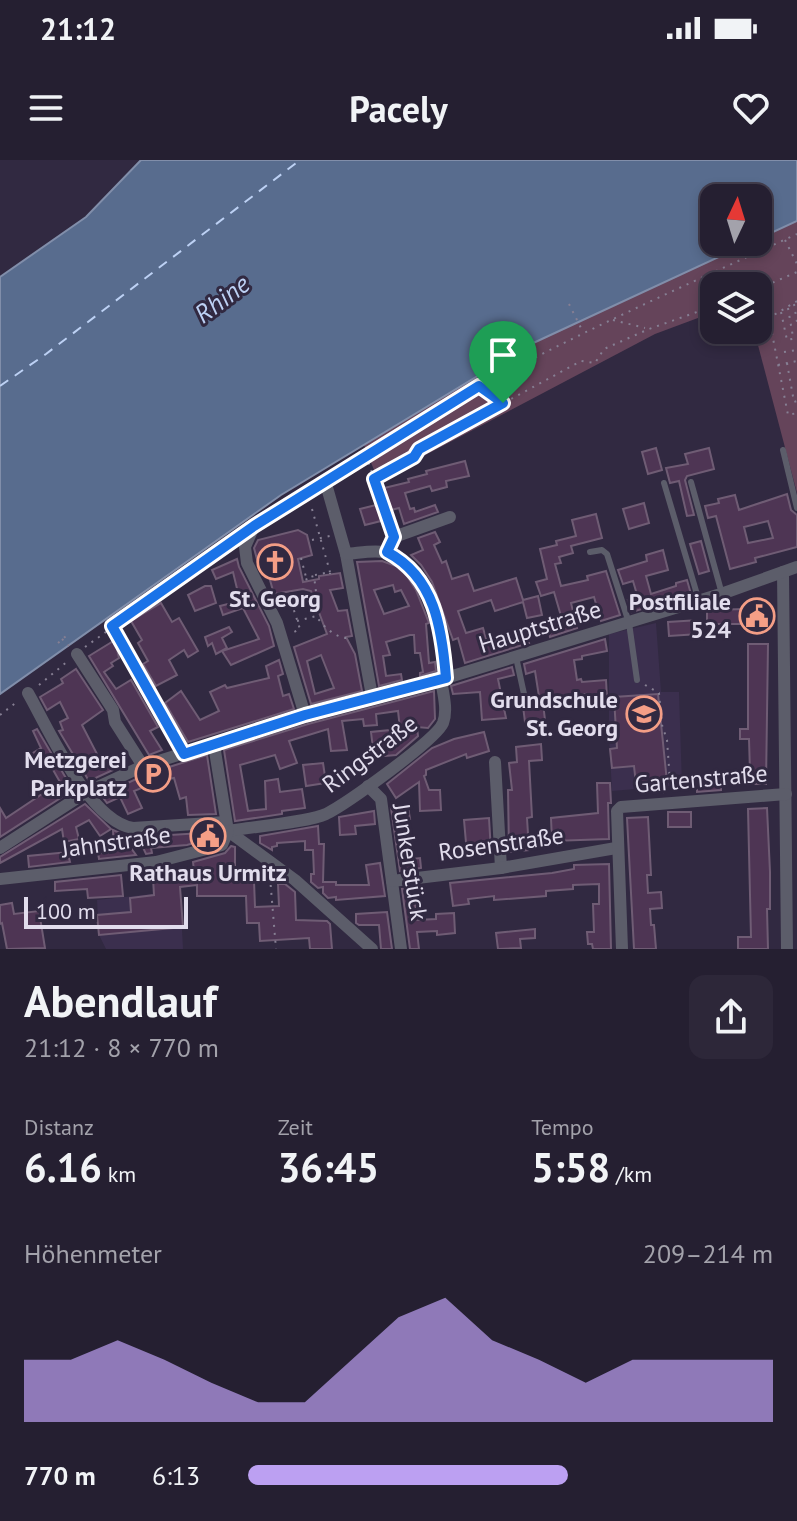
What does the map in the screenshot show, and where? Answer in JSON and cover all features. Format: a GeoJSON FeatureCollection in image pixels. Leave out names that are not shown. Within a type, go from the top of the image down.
{"type":"FeatureCollection","features":[{"type":"Feature","properties":{"kind":"street"},"geometry":{"type":"LineString","coordinates":[[326,484],[346,554],[372,696]]}},
{"type":"Feature","properties":{"kind":"street"},"geometry":{"type":"LineString","coordinates":[[387,552],[394,537],[450,517]]}},
{"type":"Feature","properties":{"kind":"street"},"geometry":{"type":"LineString","coordinates":[[254,526],[245,547],[247,563],[281,637],[305,715]]}},
{"type":"Feature","properties":{"kind":"street"},"geometry":{"type":"LineString","coordinates":[[346,554],[387,552],[402,560],[419,577],[431,600],[443,642],[444,679]]}},
{"type":"Feature","properties":{"kind":"street","name":"Hauptstraße"},"geometry":{"type":"LineString","coordinates":[[0,848],[85,793],[184,754],[305,715],[444,679],[629,623],[797,567]]}},
{"type":"Feature","properties":{"kind":"street"},"geometry":{"type":"LineString","coordinates":[[783,572],[791,663],[791,846],[787,949]]}},
{"type":"Feature","properties":{"kind":"street"},"geometry":{"type":"LineString","coordinates":[[124,649],[184,754]]}},
{"type":"Feature","properties":{"kind":"street"},"geometry":{"type":"LineString","coordinates":[[77,654],[113,710],[115,722],[151,768]]}},
{"type":"Feature","properties":{"kind":"street","name":"Ringstraße"},"geometry":{"type":"LineString","coordinates":[[28,693],[85,793],[122,826],[227,826],[324,815],[368,786],[434,736],[443,725],[446,714],[444,679]]}},
{"type":"Feature","properties":{"kind":"street"},"geometry":{"type":"LineString","coordinates":[[214,745],[227,826],[372,949]]}},
{"type":"Feature","properties":{"kind":"street"},"geometry":{"type":"LineString","coordinates":[[495,762],[501,868]]}},
{"type":"Feature","properties":{"kind":"street","name":"Junkerstück"},"geometry":{"type":"LineString","coordinates":[[368,786],[381,799],[401,949]]}},
{"type":"Feature","properties":{"kind":"street","name":"Gartenstraße"},"geometry":{"type":"LineString","coordinates":[[622,949],[616,848],[617,811],[621,807],[791,793]]}},
{"type":"Feature","properties":{"kind":"street","name":"Jahnstraße"},"geometry":{"type":"LineString","coordinates":[[0,879],[114,868],[169,859],[222,845],[227,826]]}},
{"type":"Feature","properties":{"kind":"street","name":"Rosenstraße"},"geometry":{"type":"LineString","coordinates":[[392,881],[501,868],[616,848]]}},
{"type":"Feature","properties":{"kind":"lane"},"geometry":{"type":"LineString","coordinates":[[783,450],[797,508]]}},
{"type":"Feature","properties":{"kind":"lane"},"geometry":{"type":"LineString","coordinates":[[691,482],[722,594]]}},
{"type":"Feature","properties":{"kind":"lane"},"geometry":{"type":"LineString","coordinates":[[664,483],[699,601]]}},
{"type":"Feature","properties":{"kind":"lane"},"geometry":{"type":"LineString","coordinates":[[590,552],[602,550],[607,554],[629,623],[637,680]]}},
{"type":"Feature","properties":{"kind":"lane"},"geometry":{"type":"LineString","coordinates":[[516,657],[524,694]]}},
{"type":"Feature","properties":{"kind":"path"},"geometry":{"type":"LineString","coordinates":[[0,715],[112,626],[254,526],[479,386],[583,332],[797,234]]}},
{"type":"Feature","properties":{"kind":"path"},"geometry":{"type":"LineString","coordinates":[[785,240],[797,264]]}},
{"type":"Feature","properties":{"kind":"path"},"geometry":{"type":"LineString","coordinates":[[772,283],[797,272]]}},
{"type":"Feature","properties":{"kind":"path"},"geometry":{"type":"LineString","coordinates":[[797,322],[795,302],[769,318],[788,415],[797,413]]}},
{"type":"Feature","properties":{"kind":"path"},"geometry":{"type":"LineString","coordinates":[[569,304],[583,332]]}},
{"type":"Feature","properties":{"kind":"path"},"geometry":{"type":"LineString","coordinates":[[781,311],[787,340],[795,338],[788,307]]}},
{"type":"Feature","properties":{"kind":"path"},"geometry":{"type":"LineString","coordinates":[[374,479],[414,457],[419,449],[581,361],[595,363],[604,349],[700,311]]}},
{"type":"Feature","properties":{"kind":"path"},"geometry":{"type":"LineString","coordinates":[[611,320],[649,329]]}},
{"type":"Feature","properties":{"kind":"path"},"geometry":{"type":"LineString","coordinates":[[784,352],[797,350]]}},
{"type":"Feature","properties":{"kind":"path"},"geometry":{"type":"LineString","coordinates":[[778,365],[797,361]]}},
{"type":"Feature","properties":{"kind":"path"},"geometry":{"type":"LineString","coordinates":[[787,363],[794,402],[797,401]]}},
{"type":"Feature","properties":{"kind":"path"},"geometry":{"type":"LineString","coordinates":[[479,386],[503,403]]}},
{"type":"Feature","properties":{"kind":"path"},"geometry":{"type":"LineString","coordinates":[[366,455],[394,537]]}},
{"type":"Feature","properties":{"kind":"path"},"geometry":{"type":"LineString","coordinates":[[301,558],[307,580],[330,573],[312,509]]}},
{"type":"Feature","properties":{"kind":"path"},"geometry":{"type":"LineString","coordinates":[[312,540],[335,534]]}},
{"type":"Feature","properties":{"kind":"path"},"geometry":{"type":"LineString","coordinates":[[291,602],[316,592],[314,576]]}},
{"type":"Feature","properties":{"kind":"path"},"geometry":{"type":"LineString","coordinates":[[281,637],[300,629],[289,595]]}},
{"type":"Feature","properties":{"kind":"path"},"geometry":{"type":"LineString","coordinates":[[297,621],[316,616],[322,624],[344,638],[361,637]]}},
{"type":"Feature","properties":{"kind":"path"},"geometry":{"type":"LineString","coordinates":[[112,626],[124,649]]}},
{"type":"Feature","properties":{"kind":"path"},"geometry":{"type":"LineString","coordinates":[[58,643],[66,636]]}},
{"type":"Feature","properties":{"kind":"path"},"geometry":{"type":"LineString","coordinates":[[637,680],[659,693],[670,781],[663,786],[665,804]]}},
{"type":"Feature","properties":{"kind":"path"},"geometry":{"type":"LineString","coordinates":[[269,860],[276,949]]}},
{"type":"Feature","properties":{"kind":"shaded area"},"geometry":{"type":"Polygon","coordinates":[[[797,221],[797,493],[758,344],[772,344],[772,272],[700,272],[700,317],[655,334],[378,480],[364,445],[529,345],[721,256],[772,256],[772,233],[797,221]]]}},
{"type":"Feature","properties":{"kind":"shaded area","name":"Grundschule St. Georg"},"geometry":{"type":"Polygon","coordinates":[[[656,623],[661,692],[679,692],[682,785],[612,791],[609,634],[656,623]]]}},
{"type":"Feature","properties":{"kind":"shaded area"},"geometry":{"type":"Polygon","coordinates":[[[180,891],[183,949],[106,949],[99,935],[97,900],[180,891]]]}},
{"type":"Feature","properties":{"kind":"water","name":"Rhine"},"geometry":{"type":"Polygon","coordinates":[[[141,160],[797,160],[797,221],[772,233],[772,184],[700,184],[700,256],[721,256],[529,345],[281,495],[0,694],[0,277],[86,217],[141,160]]]}},
{"type":"Feature","properties":{"kind":"building"},"geometry":{"type":"Polygon","coordinates":[[[656,448],[662,470],[648,474],[642,452],[656,448]]]}},
{"type":"Feature","properties":{"kind":"building"},"geometry":{"type":"Polygon","coordinates":[[[709,448],[714,469],[687,476],[685,480],[694,515],[687,516],[679,481],[670,483],[666,468],[688,464],[685,454],[709,448]]]}},
{"type":"Feature","properties":{"kind":"building"},"geometry":{"type":"Polygon","coordinates":[[[465,461],[469,476],[446,481],[447,487],[432,491],[430,486],[405,493],[410,509],[414,508],[415,512],[435,505],[438,512],[404,524],[399,508],[379,513],[381,521],[365,525],[360,509],[384,503],[380,489],[409,482],[408,479],[427,474],[426,471],[465,461]]]}},
{"type":"Feature","properties":{"kind":"building"},"geometry":{"type":"Polygon","coordinates":[[[787,494],[791,510],[797,515],[797,547],[755,558],[756,562],[730,569],[716,516],[708,518],[705,506],[735,495],[739,510],[787,494]],[[768,521],[744,527],[748,543],[773,538],[768,521]]]}},
{"type":"Feature","properties":{"kind":"building"},"geometry":{"type":"Polygon","coordinates":[[[644,503],[649,523],[629,529],[623,509],[644,503]]]}},
{"type":"Feature","properties":{"kind":"building"},"geometry":{"type":"Polygon","coordinates":[[[596,514],[602,538],[571,546],[573,553],[559,557],[561,563],[555,564],[561,586],[588,580],[587,576],[606,571],[620,615],[601,621],[594,597],[571,603],[577,628],[550,637],[546,619],[561,616],[554,592],[541,596],[536,582],[547,579],[540,549],[576,536],[572,520],[596,514]]]}},
{"type":"Feature","properties":{"kind":"building"},"geometry":{"type":"Polygon","coordinates":[[[298,530],[307,535],[312,555],[298,559],[303,582],[340,573],[343,588],[330,590],[338,611],[347,610],[352,636],[346,637],[355,654],[362,691],[311,704],[294,647],[327,634],[311,591],[303,589],[274,594],[266,566],[259,567],[254,548],[258,540],[298,530]],[[321,655],[307,661],[315,694],[334,688],[321,655]]]}},
{"type":"Feature","properties":{"kind":"building"},"geometry":{"type":"Polygon","coordinates":[[[435,532],[440,542],[434,545],[442,563],[446,561],[452,579],[468,574],[474,591],[516,578],[523,600],[538,596],[542,615],[527,618],[523,602],[495,611],[491,600],[458,611],[466,633],[483,628],[488,645],[506,640],[504,635],[524,629],[529,643],[465,663],[458,638],[453,640],[432,582],[411,555],[423,550],[418,538],[435,532]]]}},
{"type":"Feature","properties":{"kind":"building"},"geometry":{"type":"Polygon","coordinates":[[[701,541],[709,571],[699,574],[690,544],[701,541]]]}},
{"type":"Feature","properties":{"kind":"building"},"geometry":{"type":"Polygon","coordinates":[[[663,550],[668,570],[646,576],[651,594],[687,580],[691,594],[632,612],[628,600],[638,598],[633,581],[623,584],[618,570],[647,561],[646,555],[663,550]]]}},
{"type":"Feature","properties":{"kind":"building"},"geometry":{"type":"Polygon","coordinates":[[[237,559],[269,626],[274,646],[231,665],[222,651],[259,639],[243,608],[223,615],[220,606],[240,601],[233,572],[216,579],[212,570],[237,559]]]}},
{"type":"Feature","properties":{"kind":"building"},"geometry":{"type":"Polygon","coordinates":[[[382,561],[396,566],[407,576],[429,623],[426,624],[429,663],[435,662],[436,671],[420,676],[423,672],[420,653],[415,653],[414,635],[410,635],[386,642],[390,655],[383,656],[386,676],[401,674],[402,680],[379,686],[357,562],[382,561]],[[393,585],[374,590],[384,614],[409,606],[401,590],[395,592],[393,585]]]}},
{"type":"Feature","properties":{"kind":"building"},"geometry":{"type":"Polygon","coordinates":[[[211,586],[216,603],[195,611],[188,595],[211,586]]]}},
{"type":"Feature","properties":{"kind":"building"},"geometry":{"type":"Polygon","coordinates":[[[161,603],[172,622],[179,618],[198,651],[188,657],[184,650],[169,660],[177,675],[156,686],[143,664],[148,661],[138,643],[142,640],[131,621],[161,603]]]}},
{"type":"Feature","properties":{"kind":"building"},"geometry":{"type":"Polygon","coordinates":[[[768,609],[768,624],[707,624],[707,610],[768,609]]]}},
{"type":"Feature","properties":{"kind":"building"},"geometry":{"type":"Polygon","coordinates":[[[699,620],[699,634],[669,636],[668,622],[699,620]]]}},
{"type":"Feature","properties":{"kind":"building"},"geometry":{"type":"Polygon","coordinates":[[[229,627],[232,632],[222,638],[227,648],[216,654],[212,643],[208,646],[205,637],[229,627]]]}},
{"type":"Feature","properties":{"kind":"building"},"geometry":{"type":"Polygon","coordinates":[[[605,639],[607,651],[574,660],[577,680],[606,680],[607,699],[587,700],[586,694],[540,703],[535,671],[526,674],[524,664],[605,639]]]}},
{"type":"Feature","properties":{"kind":"building"},"geometry":{"type":"Polygon","coordinates":[[[115,640],[119,658],[104,672],[116,689],[131,680],[158,727],[150,731],[162,750],[149,755],[89,656],[115,640]]]}},
{"type":"Feature","properties":{"kind":"building"},"geometry":{"type":"Polygon","coordinates":[[[748,644],[768,644],[766,784],[737,784],[737,773],[750,772],[749,739],[740,739],[740,729],[748,729],[748,644]]]}},
{"type":"Feature","properties":{"kind":"building"},"geometry":{"type":"Polygon","coordinates":[[[279,660],[283,674],[278,676],[283,696],[289,694],[294,709],[188,742],[165,703],[181,691],[200,720],[219,711],[210,692],[225,685],[227,688],[269,678],[266,666],[279,660]]]}},
{"type":"Feature","properties":{"kind":"building"},"geometry":{"type":"Polygon","coordinates":[[[512,667],[514,675],[498,679],[506,718],[482,720],[480,692],[453,694],[451,686],[512,667]]]}},
{"type":"Feature","properties":{"kind":"building"},"geometry":{"type":"Polygon","coordinates":[[[76,669],[103,710],[82,725],[98,756],[105,755],[113,770],[89,781],[59,731],[63,730],[60,722],[68,718],[60,702],[47,710],[40,697],[63,683],[61,679],[76,669]]]}},
{"type":"Feature","properties":{"kind":"building"},"geometry":{"type":"Polygon","coordinates":[[[434,691],[435,719],[428,728],[417,727],[418,736],[396,755],[374,757],[371,732],[400,729],[398,711],[376,714],[377,725],[364,726],[363,719],[342,721],[347,750],[331,751],[328,729],[289,741],[297,763],[280,769],[275,755],[240,765],[248,811],[266,809],[265,781],[278,779],[280,792],[302,789],[305,808],[235,821],[224,750],[434,691]]]}},
{"type":"Feature","properties":{"kind":"building"},"geometry":{"type":"Polygon","coordinates":[[[658,694],[667,782],[636,784],[634,766],[612,768],[610,749],[617,748],[614,697],[658,694]]]}},
{"type":"Feature","properties":{"kind":"building"},"geometry":{"type":"Polygon","coordinates":[[[543,703],[545,720],[525,722],[523,706],[543,703]]]}},
{"type":"Feature","properties":{"kind":"building"},"geometry":{"type":"Polygon","coordinates":[[[37,729],[73,790],[0,837],[0,808],[6,818],[60,782],[48,761],[43,764],[41,760],[36,762],[31,754],[41,748],[33,731],[37,729]]]}},
{"type":"Feature","properties":{"kind":"building"},"geometry":{"type":"Polygon","coordinates":[[[484,732],[489,751],[467,758],[466,754],[426,770],[424,776],[429,790],[440,790],[441,810],[420,811],[419,782],[396,798],[387,784],[432,748],[484,732]]]}},
{"type":"Feature","properties":{"kind":"building"},"geometry":{"type":"Polygon","coordinates":[[[541,744],[542,760],[529,761],[532,817],[527,818],[529,850],[509,852],[508,790],[512,790],[509,763],[517,762],[516,747],[541,744]]]}},
{"type":"Feature","properties":{"kind":"building"},"geometry":{"type":"Polygon","coordinates":[[[207,755],[216,814],[188,815],[186,797],[180,799],[174,778],[169,779],[166,768],[207,755]]]}},
{"type":"Feature","properties":{"kind":"building"},"geometry":{"type":"Polygon","coordinates":[[[323,763],[326,783],[306,786],[303,765],[323,763]]]}},
{"type":"Feature","properties":{"kind":"building"},"geometry":{"type":"Polygon","coordinates":[[[145,775],[149,785],[134,791],[142,808],[128,814],[120,797],[107,803],[101,795],[145,775]]]}},
{"type":"Feature","properties":{"kind":"building"},"geometry":{"type":"Polygon","coordinates":[[[697,776],[721,776],[721,790],[697,792],[697,776]]]}},
{"type":"Feature","properties":{"kind":"building"},"geometry":{"type":"Polygon","coordinates":[[[597,783],[610,783],[609,839],[552,841],[551,818],[598,813],[597,783]]]}},
{"type":"Feature","properties":{"kind":"building"},"geometry":{"type":"Polygon","coordinates":[[[85,804],[111,829],[100,836],[89,820],[76,827],[79,839],[64,842],[62,829],[0,863],[0,857],[85,804]]]}},
{"type":"Feature","properties":{"kind":"building"},"geometry":{"type":"Polygon","coordinates":[[[408,807],[410,819],[405,819],[407,837],[412,859],[420,858],[421,868],[400,871],[391,808],[408,807]]]}},
{"type":"Feature","properties":{"kind":"building"},"geometry":{"type":"Polygon","coordinates":[[[767,808],[770,872],[768,949],[738,949],[738,937],[751,937],[748,809],[767,808]]]}},
{"type":"Feature","properties":{"kind":"building"},"geometry":{"type":"Polygon","coordinates":[[[374,811],[375,824],[355,826],[356,834],[340,835],[339,817],[374,811]]]}},
{"type":"Feature","properties":{"kind":"building"},"geometry":{"type":"Polygon","coordinates":[[[668,812],[691,812],[691,827],[668,827],[668,812]]]}},
{"type":"Feature","properties":{"kind":"building"},"geometry":{"type":"Polygon","coordinates":[[[648,817],[651,875],[647,875],[648,893],[661,892],[662,908],[650,909],[656,949],[634,949],[627,818],[648,817]]]}},
{"type":"Feature","properties":{"kind":"building"},"geometry":{"type":"Polygon","coordinates":[[[489,818],[491,852],[467,854],[464,820],[489,818]]]}},
{"type":"Feature","properties":{"kind":"building"},"geometry":{"type":"Polygon","coordinates":[[[318,826],[319,844],[324,844],[323,882],[369,885],[366,865],[380,863],[385,896],[328,898],[323,893],[323,887],[318,888],[311,882],[311,874],[314,874],[313,850],[305,850],[305,841],[277,843],[272,850],[260,843],[260,836],[318,826]]]}},
{"type":"Feature","properties":{"kind":"building"},"geometry":{"type":"Polygon","coordinates":[[[113,830],[120,833],[136,855],[99,859],[98,853],[114,852],[113,830]]]}},
{"type":"Feature","properties":{"kind":"building"},"geometry":{"type":"Polygon","coordinates":[[[218,832],[215,837],[187,845],[151,848],[152,853],[146,854],[138,837],[218,832]]]}},
{"type":"Feature","properties":{"kind":"building"},"geometry":{"type":"Polygon","coordinates":[[[231,846],[235,847],[235,881],[254,881],[255,907],[279,906],[278,884],[285,884],[295,892],[296,920],[327,921],[330,924],[332,949],[310,949],[309,938],[260,941],[259,923],[247,923],[246,896],[197,896],[197,885],[180,887],[183,927],[99,935],[97,915],[131,912],[130,898],[154,895],[153,878],[194,870],[193,862],[225,853],[231,846]]]}},
{"type":"Feature","properties":{"kind":"building"},"geometry":{"type":"Polygon","coordinates":[[[79,851],[69,858],[70,862],[29,867],[28,856],[79,851]]]}},
{"type":"Feature","properties":{"kind":"building"},"geometry":{"type":"Polygon","coordinates":[[[609,864],[611,949],[593,949],[592,944],[588,944],[587,932],[594,932],[593,904],[599,904],[599,884],[573,885],[573,889],[546,891],[546,896],[468,899],[469,904],[453,906],[450,883],[552,873],[574,869],[574,865],[609,864]]]}},
{"type":"Feature","properties":{"kind":"building"},"geometry":{"type":"Polygon","coordinates":[[[121,875],[123,896],[88,898],[87,889],[55,891],[55,882],[121,875]]]}},
{"type":"Feature","properties":{"kind":"building"},"geometry":{"type":"Polygon","coordinates":[[[413,888],[417,920],[436,919],[436,914],[454,913],[455,933],[437,935],[437,931],[417,932],[419,949],[410,949],[402,889],[413,888]]]}},
{"type":"Feature","properties":{"kind":"building"},"geometry":{"type":"Polygon","coordinates":[[[12,903],[14,914],[39,911],[45,948],[7,949],[0,924],[0,905],[12,903]]]}},
{"type":"Feature","properties":{"kind":"building"},"geometry":{"type":"Polygon","coordinates":[[[387,912],[392,949],[381,949],[379,925],[359,925],[356,914],[387,912]]]}},
{"type":"Feature","properties":{"kind":"building"},"geometry":{"type":"Polygon","coordinates":[[[535,929],[535,938],[520,939],[521,948],[498,949],[496,933],[535,929]]]}},
{"type":"Feature","properties":{"kind":"ferry route"},"geometry":{"type":"LineString","coordinates":[[0,386],[300,160]]}},
{"type":"Feature","properties":{"kind":"place","name":"St. Georg"},"geometry":{"type":"Point","coordinates":[275,562]}},
{"type":"Feature","properties":{"kind":"place","name":"Postfiliale 524"},"geometry":{"type":"Point","coordinates":[757,616]}},
{"type":"Feature","properties":{"kind":"place","name":"Grundschule St. Georg"},"geometry":{"type":"Point","coordinates":[644,714]}},
{"type":"Feature","properties":{"kind":"place","name":"Metzgerei Parkplatz"},"geometry":{"type":"Point","coordinates":[153,774]}},
{"type":"Feature","properties":{"kind":"place","name":"Rathaus Urmitz"},"geometry":{"type":"Point","coordinates":[208,836]}},
{"type":"Feature","properties":{"kind":"route"},"geometry":{"type":"LineString","coordinates":[[479,386],[503,403],[419,449],[414,457],[374,479],[394,537],[387,552],[402,560],[419,577],[431,600],[443,642],[446,678],[305,715],[184,754],[112,626],[254,526],[479,386]]}}]}
